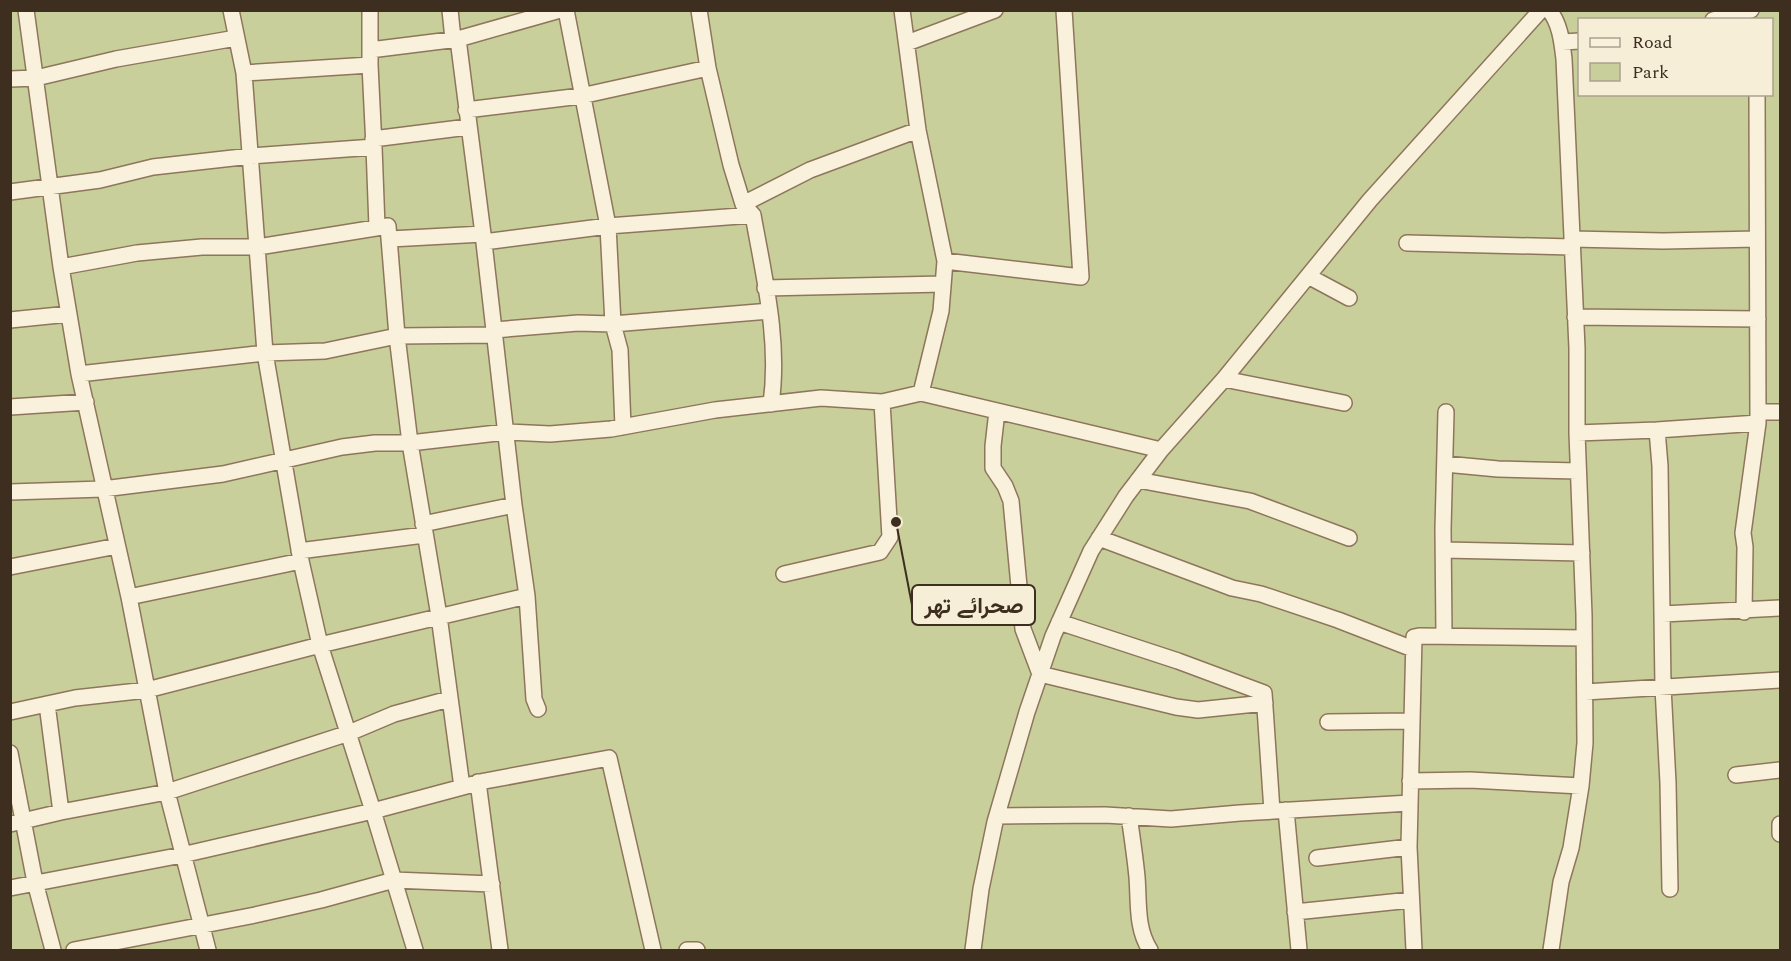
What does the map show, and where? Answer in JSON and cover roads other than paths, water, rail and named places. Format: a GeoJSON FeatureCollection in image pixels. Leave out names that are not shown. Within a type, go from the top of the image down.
{"type":"FeatureCollection","features":[{"type":"Feature","properties":{"kind":"street"},"geometry":{"type":"LineString","coordinates":[[26,10],[61,267],[79,374],[129,597],[167,792],[208,951]]}},
{"type":"Feature","properties":{"kind":"street"},"geometry":{"type":"LineString","coordinates":[[231,10],[243,73],[265,353],[300,556],[320,645],[415,951]]}},
{"type":"Feature","properties":{"kind":"street"},"geometry":{"type":"LineString","coordinates":[[370,10],[377,227]]}},
{"type":"Feature","properties":{"kind":"street"},"geometry":{"type":"LineString","coordinates":[[450,10],[484,238],[514,505],[527,596],[534,699],[538,709]]}},
{"type":"Feature","properties":{"kind":"street"},"geometry":{"type":"LineString","coordinates":[[243,73],[370,58],[455,39],[560,10]]}},
{"type":"Feature","properties":{"kind":"street"},"geometry":{"type":"LineString","coordinates":[[566,10],[608,226],[613,324],[620,350],[623,427]]}},
{"type":"Feature","properties":{"kind":"street"},"geometry":{"type":"LineString","coordinates":[[699,10],[708,68],[731,165],[748,209],[770,311],[775,382],[771,404]]}},
{"type":"Feature","properties":{"kind":"street"},"geometry":{"type":"LineString","coordinates":[[902,10],[918,130],[945,261],[941,310],[921,393]]}},
{"type":"Feature","properties":{"kind":"street"},"geometry":{"type":"LineString","coordinates":[[907,44],[995,10]]}},
{"type":"Feature","properties":{"kind":"street"},"geometry":{"type":"LineString","coordinates":[[945,261],[1081,278],[1064,10]]}},
{"type":"Feature","properties":{"kind":"street"},"geometry":{"type":"LineString","coordinates":[[973,951],[981,889],[997,816],[1027,712],[1059,622],[1090,551],[1161,450],[1224,380],[1394,174],[1541,10]]}},
{"type":"Feature","properties":{"kind":"street"},"geometry":{"type":"LineString","coordinates":[[1549,10],[1555,17],[1562,42],[1575,317],[1585,692],[1585,743],[1581,786],[1571,848],[1561,882],[1551,951]]}},
{"type":"Feature","properties":{"kind":"street"},"geometry":{"type":"LineString","coordinates":[[1721,18],[1753,10]]}},
{"type":"Feature","properties":{"kind":"street"},"geometry":{"type":"LineString","coordinates":[[10,79],[36,78],[116,58],[236,38]]}},
{"type":"Feature","properties":{"kind":"street"},"geometry":{"type":"LineString","coordinates":[[1562,42],[1578,40]]}},
{"type":"Feature","properties":{"kind":"street"},"geometry":{"type":"LineString","coordinates":[[466,110],[581,96],[708,68]]}},
{"type":"Feature","properties":{"kind":"street"},"geometry":{"type":"LineString","coordinates":[[1744,612],[1745,547],[1743,533],[1758,417],[1757,96]]}},
{"type":"Feature","properties":{"kind":"street"},"geometry":{"type":"LineString","coordinates":[[10,192],[100,180],[153,167],[374,143],[468,127]]}},
{"type":"Feature","properties":{"kind":"street"},"geometry":{"type":"LineString","coordinates":[[390,239],[484,238],[748,209],[810,170],[918,130]]}},
{"type":"Feature","properties":{"kind":"street"},"geometry":{"type":"LineString","coordinates":[[61,267],[137,253],[202,247],[258,247],[388,226],[397,336],[410,443],[439,616],[462,787]]}},
{"type":"Feature","properties":{"kind":"street"},"geometry":{"type":"LineString","coordinates":[[1407,243],[1572,243],[1757,239]]}},
{"type":"Feature","properties":{"kind":"street"},"geometry":{"type":"LineString","coordinates":[[1308,276],[1349,298]]}},
{"type":"Feature","properties":{"kind":"street"},"geometry":{"type":"LineString","coordinates":[[765,288],[943,284]]}},
{"type":"Feature","properties":{"kind":"street"},"geometry":{"type":"LineString","coordinates":[[79,374],[265,353],[325,351],[397,336],[494,332],[578,323],[613,324],[770,311]]}},
{"type":"Feature","properties":{"kind":"street"},"geometry":{"type":"LineString","coordinates":[[10,320],[69,314]]}},
{"type":"Feature","properties":{"kind":"street"},"geometry":{"type":"LineString","coordinates":[[1575,317],[1758,319]]}},
{"type":"Feature","properties":{"kind":"street"},"geometry":{"type":"LineString","coordinates":[[1224,380],[1344,403]]}},
{"type":"Feature","properties":{"kind":"street"},"geometry":{"type":"LineString","coordinates":[[10,492],[103,489],[223,474],[342,447],[375,443],[410,443],[506,432],[550,434],[623,427],[715,410],[821,398],[882,402],[921,393],[1161,450]]}},
{"type":"Feature","properties":{"kind":"street"},"geometry":{"type":"LineString","coordinates":[[10,406],[86,402]]}},
{"type":"Feature","properties":{"kind":"street"},"geometry":{"type":"LineString","coordinates":[[784,574],[880,552],[890,537],[882,402]]}},
{"type":"Feature","properties":{"kind":"street"},"geometry":{"type":"LineString","coordinates":[[998,411],[993,446],[993,468],[1005,486],[1011,501],[1023,629],[1040,675]]}},
{"type":"Feature","properties":{"kind":"street"},"geometry":{"type":"LineString","coordinates":[[1444,636],[1446,412]]}},
{"type":"Feature","properties":{"kind":"street"},"geometry":{"type":"LineString","coordinates":[[1577,433],[1657,430],[1780,412]]}},
{"type":"Feature","properties":{"kind":"street"},"geometry":{"type":"LineString","coordinates":[[1657,430],[1670,889]]}},
{"type":"Feature","properties":{"kind":"street"},"geometry":{"type":"LineString","coordinates":[[1445,464],[1498,470],[1578,471]]}},
{"type":"Feature","properties":{"kind":"street"},"geometry":{"type":"LineString","coordinates":[[1138,480],[1250,501],[1349,538]]}},
{"type":"Feature","properties":{"kind":"street"},"geometry":{"type":"LineString","coordinates":[[129,597],[300,556],[423,530],[514,505]]}},
{"type":"Feature","properties":{"kind":"street"},"geometry":{"type":"LineString","coordinates":[[1099,538],[1232,588],[1261,594],[1294,605],[1413,649]]}},
{"type":"Feature","properties":{"kind":"street"},"geometry":{"type":"LineString","coordinates":[[10,567],[117,546]]}},
{"type":"Feature","properties":{"kind":"street"},"geometry":{"type":"LineString","coordinates":[[1444,550],[1582,553]]}},
{"type":"Feature","properties":{"kind":"street"},"geometry":{"type":"LineString","coordinates":[[10,712],[75,698],[147,690],[320,645],[527,596]]}},
{"type":"Feature","properties":{"kind":"street"},"geometry":{"type":"LineString","coordinates":[[1663,614],[1744,612],[1780,608]]}},
{"type":"Feature","properties":{"kind":"street"},"geometry":{"type":"LineString","coordinates":[[1059,622],[1178,661],[1264,693],[1299,951]]}},
{"type":"Feature","properties":{"kind":"street"},"geometry":{"type":"LineString","coordinates":[[1414,951],[1409,847],[1414,637],[1584,638]]}},
{"type":"Feature","properties":{"kind":"street"},"geometry":{"type":"LineString","coordinates":[[1040,675],[1176,707],[1198,710],[1265,703]]}},
{"type":"Feature","properties":{"kind":"street"},"geometry":{"type":"LineString","coordinates":[[1585,692],[1780,680]]}},
{"type":"Feature","properties":{"kind":"street"},"geometry":{"type":"LineString","coordinates":[[17,822],[167,792],[349,733],[394,714],[449,699]]}},
{"type":"Feature","properties":{"kind":"street"},"geometry":{"type":"LineString","coordinates":[[47,704],[60,812]]}},
{"type":"Feature","properties":{"kind":"street"},"geometry":{"type":"LineString","coordinates":[[1328,722],[1412,721]]}},
{"type":"Feature","properties":{"kind":"street"},"geometry":{"type":"LineString","coordinates":[[10,753],[17,822],[53,951]]}},
{"type":"Feature","properties":{"kind":"street"},"geometry":{"type":"LineString","coordinates":[[10,888],[182,855],[373,811],[478,782],[609,758],[653,951]]}},
{"type":"Feature","properties":{"kind":"street"},"geometry":{"type":"LineString","coordinates":[[1736,775],[1780,770]]}},
{"type":"Feature","properties":{"kind":"street"},"geometry":{"type":"LineString","coordinates":[[1410,782],[1470,780],[1581,786]]}},
{"type":"Feature","properties":{"kind":"street"},"geometry":{"type":"LineString","coordinates":[[478,782],[500,951]]}},
{"type":"Feature","properties":{"kind":"street"},"geometry":{"type":"LineString","coordinates":[[997,816],[1129,816],[1171,819],[1410,803]]}},
{"type":"Feature","properties":{"kind":"street"},"geometry":{"type":"LineString","coordinates":[[1129,816],[1137,878],[1137,908],[1143,939],[1150,951]]}},
{"type":"Feature","properties":{"kind":"street"},"geometry":{"type":"LineString","coordinates":[[1780,824],[1780,834]]}},
{"type":"Feature","properties":{"kind":"street"},"geometry":{"type":"LineString","coordinates":[[1317,858],[1409,847]]}},
{"type":"Feature","properties":{"kind":"street"},"geometry":{"type":"LineString","coordinates":[[74,951],[321,900],[394,879],[492,884]]}},
{"type":"Feature","properties":{"kind":"street"},"geometry":{"type":"LineString","coordinates":[[1295,912],[1411,900]]}},
{"type":"Feature","properties":{"kind":"street"},"geometry":{"type":"LineString","coordinates":[[690,950],[697,951]]}},
{"type":"Feature","properties":{"kind":"place","name":"صحرائے تھر"},"geometry":{"type":"Point","coordinates":[896,522]}}]}
